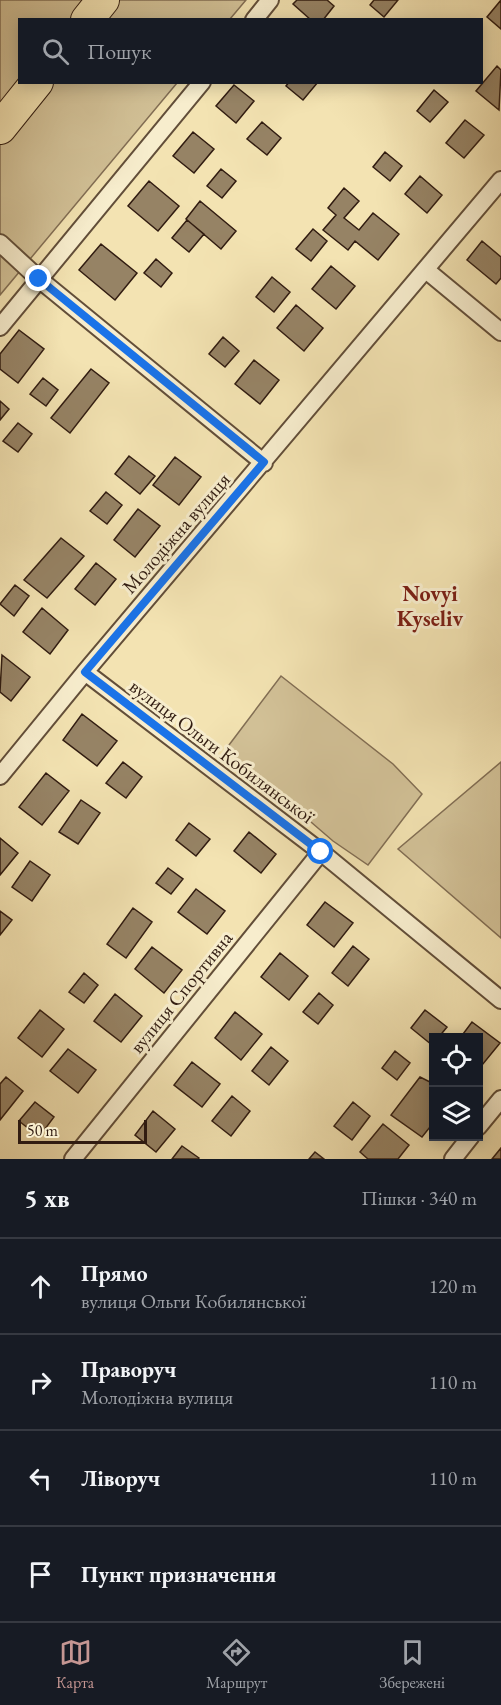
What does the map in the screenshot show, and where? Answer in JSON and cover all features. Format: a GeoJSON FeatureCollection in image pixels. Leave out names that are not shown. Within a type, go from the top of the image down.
{"type":"FeatureCollection","features":[{"type":"Feature","properties":{"kind":"highway"},"geometry":{"type":"LineString","coordinates":[[89,18],[103,0]]}},
{"type":"Feature","properties":{"kind":"highway"},"geometry":{"type":"LineString","coordinates":[[0,128],[35,84]]}},
{"type":"Feature","properties":{"kind":"street"},"geometry":{"type":"LineString","coordinates":[[256,18],[270,0]]}},
{"type":"Feature","properties":{"kind":"street"},"geometry":{"type":"LineString","coordinates":[[0,327],[200,84]]}},
{"type":"Feature","properties":{"kind":"street","name":"Молодіжна вулиця"},"geometry":{"type":"LineString","coordinates":[[0,776],[85,672],[501,180]]}},
{"type":"Feature","properties":{"kind":"street"},"geometry":{"type":"LineString","coordinates":[[0,243],[39,279],[264,462]]}},
{"type":"Feature","properties":{"kind":"street"},"geometry":{"type":"LineString","coordinates":[[426,270],[501,332]]}},
{"type":"Feature","properties":{"kind":"street","name":"вулиця Ольги Кобилянської"},"geometry":{"type":"LineString","coordinates":[[85,672],[321,852],[501,1000]]}},
{"type":"Feature","properties":{"kind":"street","name":"вулиця Спортивна"},"geometry":{"type":"LineString","coordinates":[[74,1159],[321,852]]}},
{"type":"Feature","properties":{"kind":"street"},"geometry":{"type":"LineString","coordinates":[[483,1121],[501,1099]]}},
{"type":"Feature","properties":{"kind":"street"},"geometry":{"type":"LineString","coordinates":[[453,1159],[468,1141]]}},
{"type":"Feature","properties":{"kind":"shaded area"},"geometry":{"type":"Polygon","coordinates":[[[0,0],[246,0],[231,18],[18,18],[18,84],[176,84],[0,295],[0,0]]]}},
{"type":"Feature","properties":{"kind":"shaded area"},"geometry":{"type":"Polygon","coordinates":[[[281,676],[393,764],[422,794],[368,865],[333,841],[226,749],[281,676]]]}},
{"type":"Feature","properties":{"kind":"shaded area"},"geometry":{"type":"Polygon","coordinates":[[[501,762],[501,938],[398,849],[501,762]]]}},
{"type":"Feature","properties":{"kind":"building"},"geometry":{"type":"Polygon","coordinates":[[[297,0],[327,0],[334,6],[325,18],[309,18],[293,4],[297,0]]]}},
{"type":"Feature","properties":{"kind":"building"},"geometry":{"type":"Polygon","coordinates":[[[374,0],[398,0],[384,17],[370,5],[374,0]]]}},
{"type":"Feature","properties":{"kind":"building"},"geometry":{"type":"Polygon","coordinates":[[[501,0],[501,29],[487,17],[501,0]]]}},
{"type":"Feature","properties":{"kind":"building"},"geometry":{"type":"Polygon","coordinates":[[[497,66],[501,70],[499,110],[476,91],[497,66]]]}},
{"type":"Feature","properties":{"kind":"building"},"geometry":{"type":"Polygon","coordinates":[[[288,84],[316,84],[303,100],[286,86],[288,84]]]}},
{"type":"Feature","properties":{"kind":"building"},"geometry":{"type":"Polygon","coordinates":[[[234,85],[254,101],[236,123],[216,106],[234,85]]]}},
{"type":"Feature","properties":{"kind":"building"},"geometry":{"type":"Polygon","coordinates":[[[434,90],[448,102],[430,122],[417,111],[434,90]]]}},
{"type":"Feature","properties":{"kind":"building"},"geometry":{"type":"Polygon","coordinates":[[[465,120],[484,135],[464,158],[446,143],[465,120]]]}},
{"type":"Feature","properties":{"kind":"building"},"geometry":{"type":"Polygon","coordinates":[[[262,122],[281,138],[267,155],[247,139],[262,122]]]}},
{"type":"Feature","properties":{"kind":"building"},"geometry":{"type":"Polygon","coordinates":[[[193,132],[214,149],[194,173],[173,156],[193,132]]]}},
{"type":"Feature","properties":{"kind":"building"},"geometry":{"type":"Polygon","coordinates":[[[385,152],[402,166],[390,181],[373,167],[385,152]]]}},
{"type":"Feature","properties":{"kind":"building"},"geometry":{"type":"Polygon","coordinates":[[[221,169],[236,181],[222,198],[207,186],[221,169]]]}},
{"type":"Feature","properties":{"kind":"building"},"geometry":{"type":"Polygon","coordinates":[[[420,176],[442,195],[427,213],[405,194],[420,176]]]}},
{"type":"Feature","properties":{"kind":"building"},"geometry":{"type":"Polygon","coordinates":[[[149,181],[179,206],[158,231],[128,206],[149,181]]]}},
{"type":"Feature","properties":{"kind":"building"},"geometry":{"type":"Polygon","coordinates":[[[344,188],[359,201],[344,218],[359,230],[373,213],[399,234],[378,260],[355,241],[348,250],[323,230],[336,215],[328,208],[344,188]]]}},
{"type":"Feature","properties":{"kind":"building"},"geometry":{"type":"Polygon","coordinates":[[[200,201],[236,231],[221,249],[186,219],[200,201]]]}},
{"type":"Feature","properties":{"kind":"building"},"geometry":{"type":"Polygon","coordinates":[[[187,220],[204,234],[189,252],[172,238],[187,220]]]}},
{"type":"Feature","properties":{"kind":"building"},"geometry":{"type":"Polygon","coordinates":[[[313,229],[327,241],[311,261],[296,249],[313,229]]]}},
{"type":"Feature","properties":{"kind":"building"},"geometry":{"type":"Polygon","coordinates":[[[482,241],[501,257],[501,278],[496,284],[467,260],[482,241]]]}},
{"type":"Feature","properties":{"kind":"building"},"geometry":{"type":"Polygon","coordinates":[[[101,244],[137,273],[115,300],[79,270],[101,244]]]}},
{"type":"Feature","properties":{"kind":"building"},"geometry":{"type":"Polygon","coordinates":[[[156,259],[172,273],[161,287],[144,273],[156,259]]]}},
{"type":"Feature","properties":{"kind":"building"},"geometry":{"type":"Polygon","coordinates":[[[331,266],[355,286],[336,309],[312,289],[331,266]]]}},
{"type":"Feature","properties":{"kind":"building"},"geometry":{"type":"Polygon","coordinates":[[[272,277],[290,292],[274,312],[256,297],[272,277]]]}},
{"type":"Feature","properties":{"kind":"building"},"geometry":{"type":"Polygon","coordinates":[[[296,305],[323,328],[304,351],[277,328],[296,305]]]}},
{"type":"Feature","properties":{"kind":"building"},"geometry":{"type":"Polygon","coordinates":[[[19,330],[44,349],[18,383],[0,369],[0,354],[19,330]]]}},
{"type":"Feature","properties":{"kind":"building"},"geometry":{"type":"Polygon","coordinates":[[[223,337],[239,351],[225,367],[209,354],[223,337]]]}},
{"type":"Feature","properties":{"kind":"building"},"geometry":{"type":"Polygon","coordinates":[[[254,360],[279,380],[260,404],[235,384],[254,360]]]}},
{"type":"Feature","properties":{"kind":"building"},"geometry":{"type":"Polygon","coordinates":[[[91,369],[109,383],[70,433],[51,418],[91,369]]]}},
{"type":"Feature","properties":{"kind":"building"},"geometry":{"type":"Polygon","coordinates":[[[43,378],[58,390],[46,406],[30,394],[43,378]]]}},
{"type":"Feature","properties":{"kind":"building"},"geometry":{"type":"Polygon","coordinates":[[[0,401],[9,409],[0,420],[0,401]]]}},
{"type":"Feature","properties":{"kind":"building"},"geometry":{"type":"Polygon","coordinates":[[[18,423],[32,434],[18,452],[3,441],[18,423]]]}},
{"type":"Feature","properties":{"kind":"building"},"geometry":{"type":"Polygon","coordinates":[[[129,456],[155,476],[140,494],[115,474],[129,456]]]}},
{"type":"Feature","properties":{"kind":"building"},"geometry":{"type":"Polygon","coordinates":[[[175,457],[201,477],[179,505],[153,485],[175,457]]]}},
{"type":"Feature","properties":{"kind":"building"},"geometry":{"type":"Polygon","coordinates":[[[106,492],[122,505],[107,524],[90,511],[106,492]]]}},
{"type":"Feature","properties":{"kind":"building"},"geometry":{"type":"Polygon","coordinates":[[[138,509],[160,526],[135,557],[114,540],[138,509]]]}},
{"type":"Feature","properties":{"kind":"building"},"geometry":{"type":"Polygon","coordinates":[[[61,538],[84,556],[47,598],[24,580],[61,538]]]}},
{"type":"Feature","properties":{"kind":"building"},"geometry":{"type":"Polygon","coordinates":[[[96,563],[116,579],[95,605],[75,589],[96,563]]]}},
{"type":"Feature","properties":{"kind":"building"},"geometry":{"type":"Polygon","coordinates":[[[15,585],[29,596],[14,616],[0,604],[15,585]]]}},
{"type":"Feature","properties":{"kind":"building"},"geometry":{"type":"Polygon","coordinates":[[[42,608],[68,630],[50,654],[23,632],[42,608]]]}},
{"type":"Feature","properties":{"kind":"building"},"geometry":{"type":"Polygon","coordinates":[[[2,655],[30,677],[11,701],[0,692],[2,655]]]}},
{"type":"Feature","properties":{"kind":"building"},"geometry":{"type":"Polygon","coordinates":[[[82,714],[117,741],[97,766],[63,740],[82,714]]]}},
{"type":"Feature","properties":{"kind":"building"},"geometry":{"type":"Polygon","coordinates":[[[123,762],[142,777],[126,798],[106,783],[123,762]]]}},
{"type":"Feature","properties":{"kind":"building"},"geometry":{"type":"Polygon","coordinates":[[[46,773],[69,791],[42,825],[19,807],[46,773]]]}},
{"type":"Feature","properties":{"kind":"building"},"geometry":{"type":"Polygon","coordinates":[[[81,800],[100,813],[78,844],[59,832],[81,800]]]}},
{"type":"Feature","properties":{"kind":"building"},"geometry":{"type":"Polygon","coordinates":[[[189,823],[210,839],[196,856],[176,840],[189,823]]]}},
{"type":"Feature","properties":{"kind":"building"},"geometry":{"type":"Polygon","coordinates":[[[249,832],[276,854],[261,873],[234,851],[249,832]]]}},
{"type":"Feature","properties":{"kind":"building"},"geometry":{"type":"Polygon","coordinates":[[[0,838],[18,853],[0,875],[0,838]]]}},
{"type":"Feature","properties":{"kind":"building"},"geometry":{"type":"Polygon","coordinates":[[[30,861],[50,875],[32,901],[12,887],[30,861]]]}},
{"type":"Feature","properties":{"kind":"building"},"geometry":{"type":"Polygon","coordinates":[[[168,868],[183,879],[171,894],[156,883],[168,868]]]}},
{"type":"Feature","properties":{"kind":"building"},"geometry":{"type":"Polygon","coordinates":[[[196,889],[225,911],[207,934],[178,912],[196,889]]]}},
{"type":"Feature","properties":{"kind":"building"},"geometry":{"type":"Polygon","coordinates":[[[325,902],[353,923],[334,947],[307,925],[325,902]]]}},
{"type":"Feature","properties":{"kind":"building"},"geometry":{"type":"Polygon","coordinates":[[[133,908],[152,922],[126,958],[107,944],[133,908]]]}},
{"type":"Feature","properties":{"kind":"building"},"geometry":{"type":"Polygon","coordinates":[[[0,911],[12,920],[0,935],[0,911]]]}},
{"type":"Feature","properties":{"kind":"building"},"geometry":{"type":"Polygon","coordinates":[[[353,946],[369,959],[348,986],[332,973],[353,946]]]}},
{"type":"Feature","properties":{"kind":"building"},"geometry":{"type":"Polygon","coordinates":[[[152,947],[182,970],[164,993],[135,969],[152,947]]]}},
{"type":"Feature","properties":{"kind":"building"},"geometry":{"type":"Polygon","coordinates":[[[280,953],[308,976],[289,1000],[261,977],[280,953]]]}},
{"type":"Feature","properties":{"kind":"building"},"geometry":{"type":"Polygon","coordinates":[[[84,973],[98,985],[84,1003],[69,992],[84,973]]]}},
{"type":"Feature","properties":{"kind":"building"},"geometry":{"type":"Polygon","coordinates":[[[319,993],[333,1005],[318,1024],[303,1012],[319,993]]]}},
{"type":"Feature","properties":{"kind":"building"},"geometry":{"type":"Polygon","coordinates":[[[115,994],[142,1016],[121,1042],[94,1021],[115,994]]]}},
{"type":"Feature","properties":{"kind":"building"},"geometry":{"type":"Polygon","coordinates":[[[40,1010],[64,1029],[42,1057],[18,1038],[40,1010]]]}},
{"type":"Feature","properties":{"kind":"building"},"geometry":{"type":"Polygon","coordinates":[[[425,1010],[447,1027],[442,1033],[429,1033],[429,1043],[411,1028],[425,1010]]]}},
{"type":"Feature","properties":{"kind":"building"},"geometry":{"type":"Polygon","coordinates":[[[235,1012],[262,1034],[241,1060],[215,1038],[235,1012]]]}},
{"type":"Feature","properties":{"kind":"building"},"geometry":{"type":"Polygon","coordinates":[[[472,1022],[500,1043],[483,1064],[483,1033],[464,1033],[472,1022]]]}},
{"type":"Feature","properties":{"kind":"building"},"geometry":{"type":"Polygon","coordinates":[[[271,1047],[288,1061],[269,1085],[252,1071],[271,1047]]]}},
{"type":"Feature","properties":{"kind":"building"},"geometry":{"type":"Polygon","coordinates":[[[68,1049],[96,1070],[78,1093],[50,1071],[68,1049]]]}},
{"type":"Feature","properties":{"kind":"building"},"geometry":{"type":"Polygon","coordinates":[[[395,1051],[410,1063],[397,1080],[382,1068],[395,1051]]]}},
{"type":"Feature","properties":{"kind":"building"},"geometry":{"type":"Polygon","coordinates":[[[192,1062],[220,1084],[202,1107],[174,1085],[192,1062]]]}},
{"type":"Feature","properties":{"kind":"building"},"geometry":{"type":"Polygon","coordinates":[[[6,1077],[23,1091],[0,1120],[0,1084],[6,1077]]]}},
{"type":"Feature","properties":{"kind":"building"},"geometry":{"type":"Polygon","coordinates":[[[420,1077],[429,1082],[429,1128],[422,1137],[391,1115],[420,1077]]]}},
{"type":"Feature","properties":{"kind":"building"},"geometry":{"type":"Polygon","coordinates":[[[232,1096],[250,1111],[231,1136],[212,1121],[232,1096]]]}},
{"type":"Feature","properties":{"kind":"building"},"geometry":{"type":"Polygon","coordinates":[[[35,1102],[54,1117],[39,1137],[19,1121],[35,1102]]]}},
{"type":"Feature","properties":{"kind":"building"},"geometry":{"type":"Polygon","coordinates":[[[353,1102],[370,1116],[352,1140],[334,1126],[353,1102]]]}},
{"type":"Feature","properties":{"kind":"building"},"geometry":{"type":"Polygon","coordinates":[[[153,1111],[175,1129],[156,1152],[135,1135],[153,1111]]]}},
{"type":"Feature","properties":{"kind":"building"},"geometry":{"type":"Polygon","coordinates":[[[383,1124],[409,1145],[398,1159],[368,1159],[360,1152],[383,1124]]]}},
{"type":"Feature","properties":{"kind":"building"},"geometry":{"type":"Polygon","coordinates":[[[182,1146],[199,1158],[172,1159],[182,1146]]]}},
{"type":"Feature","properties":{"kind":"building"},"geometry":{"type":"Polygon","coordinates":[[[501,1148],[501,1159],[492,1159],[501,1148]]]}},
{"type":"Feature","properties":{"kind":"building"},"geometry":{"type":"Polygon","coordinates":[[[315,1152],[324,1159],[309,1159],[315,1152]]]}},
{"type":"Feature","properties":{"kind":"district","name":"Novyi Kyseliv"},"geometry":{"type":"Point","coordinates":[430,606]}},
{"type":"Feature","properties":{"kind":"route"},"geometry":{"type":"LineString","coordinates":[[39,279],[264,462],[85,672],[321,852]]}}]}
